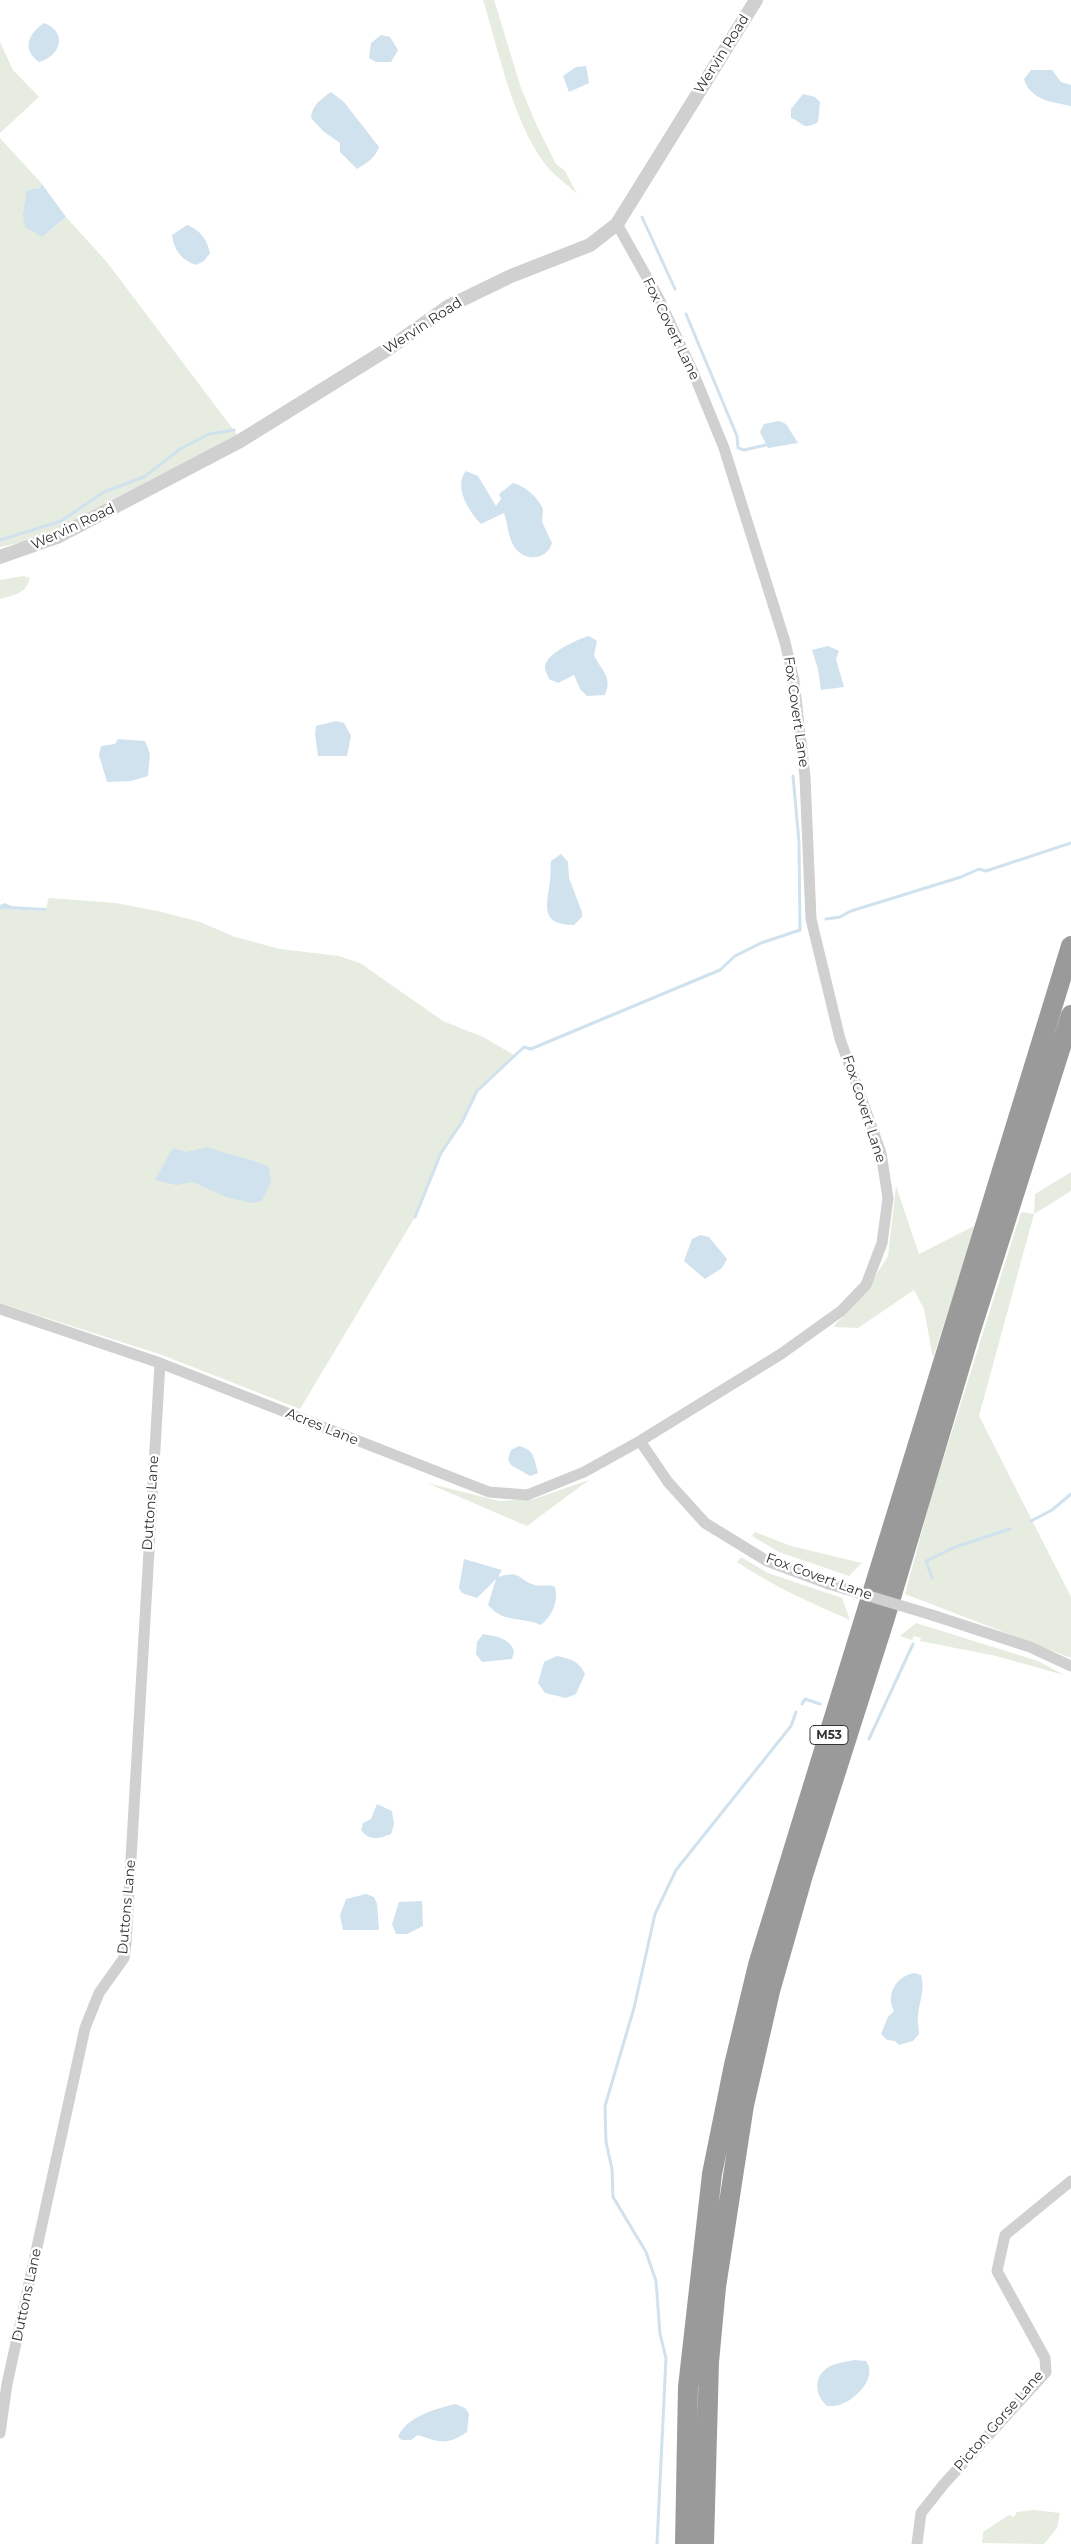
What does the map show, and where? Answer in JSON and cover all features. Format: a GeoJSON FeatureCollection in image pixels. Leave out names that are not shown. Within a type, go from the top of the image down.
{"type":"FeatureCollection","features":[{"type":"Feature","properties":{"kind":"highway","name":"M53"},"geometry":{"type":"LineString","coordinates":[[685,2544],[688,2387],[710,2194],[734,2065],[747,2011],[761,1956],[1071,946]]}},
{"type":"Feature","properties":{"kind":"highway","name":"M53"},"geometry":{"type":"LineString","coordinates":[[704,2544],[709,2362],[716,2286],[744,2105],[770,1991],[822,1813],[884,1621],[970,1334],[1071,1015]]}},
{"type":"Feature","properties":{"kind":"street","name":"Wervin Road"},"geometry":{"type":"LineString","coordinates":[[0,557],[57,537],[240,442],[388,349],[449,306],[511,276],[590,245],[617,224],[756,0]]}},
{"type":"Feature","properties":{"kind":"street","name":"Fox Covert Lane"},"geometry":{"type":"LineString","coordinates":[[617,224],[662,307],[724,448],[785,642],[794,681],[805,777],[811,919],[840,1040],[881,1153],[888,1198],[882,1243],[866,1285],[842,1311],[781,1354],[640,1441],[668,1482],[705,1523],[767,1561],[829,1584],[1030,1647],[1071,1666]]}},
{"type":"Feature","properties":{"kind":"street","name":"Acres Lane"},"geometry":{"type":"LineString","coordinates":[[0,1308],[160,1363],[489,1492],[527,1495],[584,1472],[640,1441]]}},
{"type":"Feature","properties":{"kind":"street","name":"Duttons Lane"},"geometry":{"type":"LineString","coordinates":[[0,2433],[11,2365],[85,2028],[99,1993],[124,1958],[160,1363]]}},
{"type":"Feature","properties":{"kind":"street","name":"Picton Gorse Lane"},"geometry":{"type":"LineString","coordinates":[[917,2544],[921,2513],[944,2484],[1046,2372],[1045,2358],[997,2271],[1005,2235],[1071,2181]]}},
{"type":"Feature","properties":{"kind":"shaded area"},"geometry":{"type":"Polygon","coordinates":[[[483,0],[494,0],[521,88],[537,126],[556,164],[565,171],[577,194],[551,171],[538,155],[527,135],[509,90],[483,0]]]}},
{"type":"Feature","properties":{"kind":"shaded area"},"geometry":{"type":"Polygon","coordinates":[[[0,42],[13,70],[39,97],[0,133],[0,42]]]}},
{"type":"Feature","properties":{"kind":"shaded area"},"geometry":{"type":"Polygon","coordinates":[[[0,138],[42,184],[40,188],[27,190],[33,230],[42,237],[66,217],[106,261],[239,437],[62,534],[0,547],[0,138]]]}},
{"type":"Feature","properties":{"kind":"shaded area"},"geometry":{"type":"Polygon","coordinates":[[[23,576],[30,578],[22,591],[0,599],[0,580],[23,576]]]}},
{"type":"Feature","properties":{"kind":"shaded area"},"geometry":{"type":"Polygon","coordinates":[[[49,898],[116,903],[162,912],[200,922],[235,937],[280,949],[339,956],[360,963],[443,1021],[483,1037],[514,1055],[477,1091],[462,1122],[441,1153],[415,1217],[300,1409],[162,1355],[0,1303],[0,909],[45,911],[49,898]]]}},
{"type":"Feature","properties":{"kind":"shaded area"},"geometry":{"type":"Polygon","coordinates":[[[1071,1172],[1071,1191],[1034,1214],[1035,1194],[1071,1172]]]}},
{"type":"Feature","properties":{"kind":"shaded area"},"geometry":{"type":"Polygon","coordinates":[[[896,1186],[919,1254],[976,1225],[933,1358],[924,1309],[914,1290],[858,1328],[833,1327],[865,1293],[888,1256],[896,1186]]]}},
{"type":"Feature","properties":{"kind":"shaded area"},"geometry":{"type":"Polygon","coordinates":[[[1021,1212],[1034,1214],[979,1416],[1071,1597],[1071,1658],[905,1594],[931,1498],[1021,1212]]]}},
{"type":"Feature","properties":{"kind":"shaded area"},"geometry":{"type":"Polygon","coordinates":[[[589,1480],[527,1526],[427,1483],[499,1501],[534,1499],[589,1480]]]}},
{"type":"Feature","properties":{"kind":"shaded area"},"geometry":{"type":"Polygon","coordinates":[[[755,1532],[791,1546],[862,1563],[849,1576],[779,1552],[752,1536],[755,1532]]]}},
{"type":"Feature","properties":{"kind":"shaded area"},"geometry":{"type":"Polygon","coordinates":[[[741,1557],[768,1573],[842,1598],[850,1620],[764,1579],[737,1562],[741,1557]]]}},
{"type":"Feature","properties":{"kind":"shaded area"},"geometry":{"type":"Polygon","coordinates":[[[916,1623],[1038,1661],[1064,1675],[996,1656],[920,1641],[921,1638],[914,1636],[912,1640],[900,1636],[916,1623]]]}},
{"type":"Feature","properties":{"kind":"shaded area"},"geometry":{"type":"Polygon","coordinates":[[[1034,2510],[1060,2513],[1057,2528],[1044,2544],[982,2543],[983,2532],[1009,2515],[1014,2517],[1017,2512],[1034,2510]]]}},
{"type":"Feature","properties":{"kind":"water"},"geometry":{"type":"Polygon","coordinates":[[[44,23],[52,27],[56,32],[59,44],[52,55],[39,62],[30,52],[29,41],[34,31],[44,23]]]}},
{"type":"Feature","properties":{"kind":"water"},"geometry":{"type":"Polygon","coordinates":[[[381,35],[390,37],[398,50],[391,62],[376,62],[369,58],[371,43],[381,35]]]}},
{"type":"Feature","properties":{"kind":"water"},"geometry":{"type":"Polygon","coordinates":[[[586,66],[589,83],[569,92],[563,76],[576,67],[586,66]]]}},
{"type":"Feature","properties":{"kind":"water"},"geometry":{"type":"Polygon","coordinates":[[[1031,70],[1052,70],[1061,82],[1071,85],[1071,106],[1043,99],[1031,92],[1024,79],[1031,70]]]}},
{"type":"Feature","properties":{"kind":"water"},"geometry":{"type":"Polygon","coordinates":[[[331,92],[344,102],[379,147],[373,157],[357,169],[340,152],[340,143],[323,131],[311,118],[315,106],[331,92]]]}},
{"type":"Feature","properties":{"kind":"water"},"geometry":{"type":"Polygon","coordinates":[[[803,94],[815,97],[820,102],[818,122],[809,126],[803,125],[791,118],[791,109],[803,94]]]}},
{"type":"Feature","properties":{"kind":"water"},"geometry":{"type":"Polygon","coordinates":[[[42,184],[66,217],[42,237],[25,227],[23,215],[27,190],[40,188],[42,184]]]}},
{"type":"Feature","properties":{"kind":"water"},"geometry":{"type":"Polygon","coordinates":[[[187,225],[202,236],[207,243],[210,253],[204,261],[196,265],[179,254],[173,240],[172,235],[187,225]]]}},
{"type":"Feature","properties":{"kind":"water"},"geometry":{"type":"Polygon","coordinates":[[[779,421],[786,424],[798,443],[768,448],[760,432],[764,424],[779,421]]]}},
{"type":"Feature","properties":{"kind":"water"},"geometry":{"type":"Polygon","coordinates":[[[466,471],[478,476],[496,506],[501,499],[499,494],[513,483],[523,487],[538,500],[543,509],[542,522],[552,543],[546,553],[541,556],[530,557],[520,553],[511,540],[504,513],[481,524],[464,499],[461,484],[462,477],[466,471]]]}},
{"type":"Feature","properties":{"kind":"water"},"geometry":{"type":"Polygon","coordinates":[[[589,636],[597,641],[594,655],[607,678],[608,683],[605,695],[587,696],[580,689],[574,675],[558,683],[549,679],[545,671],[546,663],[556,653],[577,640],[589,636]]]}},
{"type":"Feature","properties":{"kind":"water"},"geometry":{"type":"Polygon","coordinates":[[[828,646],[839,651],[836,659],[844,687],[821,690],[818,669],[812,650],[828,646]]]}},
{"type":"Feature","properties":{"kind":"water"},"geometry":{"type":"Polygon","coordinates":[[[336,721],[344,723],[351,736],[347,756],[318,756],[316,726],[336,721]]]}},
{"type":"Feature","properties":{"kind":"water"},"geometry":{"type":"Polygon","coordinates":[[[118,739],[145,741],[150,754],[148,776],[131,781],[107,782],[99,755],[101,746],[115,744],[118,739]]]}},
{"type":"Feature","properties":{"kind":"water"},"geometry":{"type":"Polygon","coordinates":[[[561,854],[568,862],[569,878],[582,912],[582,917],[574,925],[555,922],[548,912],[551,861],[561,854]]]}},
{"type":"Feature","properties":{"kind":"water"},"geometry":{"type":"Polygon","coordinates":[[[5,903],[11,906],[46,908],[46,911],[0,909],[0,905],[5,903]]]}},
{"type":"Feature","properties":{"kind":"water"},"geometry":{"type":"Polygon","coordinates":[[[208,1147],[269,1167],[271,1182],[262,1201],[252,1203],[226,1197],[193,1182],[176,1185],[155,1180],[173,1148],[186,1152],[208,1147]]]}},
{"type":"Feature","properties":{"kind":"water"},"geometry":{"type":"Polygon","coordinates":[[[700,1235],[709,1237],[727,1259],[722,1268],[705,1279],[684,1261],[692,1239],[700,1235]]]}},
{"type":"Feature","properties":{"kind":"water"},"geometry":{"type":"Polygon","coordinates":[[[519,1446],[531,1453],[538,1473],[530,1476],[511,1465],[508,1459],[511,1450],[519,1446]]]}},
{"type":"Feature","properties":{"kind":"water"},"geometry":{"type":"Polygon","coordinates":[[[464,1559],[502,1570],[498,1577],[511,1574],[519,1576],[535,1585],[555,1587],[556,1598],[554,1608],[541,1625],[500,1615],[488,1605],[496,1579],[477,1598],[462,1593],[459,1588],[464,1559]]]}},
{"type":"Feature","properties":{"kind":"water"},"geometry":{"type":"Polygon","coordinates":[[[483,1634],[506,1640],[514,1651],[512,1659],[482,1662],[476,1654],[477,1642],[483,1634]]]}},
{"type":"Feature","properties":{"kind":"water"},"geometry":{"type":"Polygon","coordinates":[[[557,1656],[574,1661],[585,1674],[576,1694],[566,1698],[545,1693],[538,1683],[544,1662],[557,1656]]]}},
{"type":"Feature","properties":{"kind":"water"},"geometry":{"type":"Polygon","coordinates":[[[377,1804],[392,1811],[394,1824],[391,1834],[374,1838],[367,1836],[361,1830],[363,1823],[371,1819],[377,1804]]]}},
{"type":"Feature","properties":{"kind":"water"},"geometry":{"type":"Polygon","coordinates":[[[366,1894],[374,1897],[377,1904],[379,1930],[343,1930],[340,1915],[346,1899],[366,1894]]]}},
{"type":"Feature","properties":{"kind":"water"},"geometry":{"type":"Polygon","coordinates":[[[422,1901],[423,1926],[407,1934],[396,1934],[392,1924],[399,1902],[422,1901]]]}},
{"type":"Feature","properties":{"kind":"water"},"geometry":{"type":"Polygon","coordinates":[[[914,1973],[921,1975],[922,1985],[918,2016],[919,2034],[913,2041],[899,2045],[895,2041],[887,2040],[881,2034],[888,2017],[894,2011],[891,1998],[894,1987],[902,1978],[914,1973]]]}},
{"type":"Feature","properties":{"kind":"water"},"geometry":{"type":"Polygon","coordinates":[[[854,2360],[866,2361],[869,2367],[867,2381],[858,2393],[846,2402],[835,2406],[827,2406],[818,2392],[819,2377],[830,2366],[854,2360]]]}},
{"type":"Feature","properties":{"kind":"water"},"geometry":{"type":"Polygon","coordinates":[[[455,2404],[465,2408],[469,2414],[467,2432],[448,2441],[418,2435],[411,2440],[402,2440],[398,2437],[407,2424],[414,2419],[430,2411],[455,2404]]]}},
{"type":"Feature","properties":{"kind":"waterway"},"geometry":{"type":"LineString","coordinates":[[642,217],[675,289]]}},
{"type":"Feature","properties":{"kind":"waterway"},"geometry":{"type":"LineString","coordinates":[[686,314],[737,436],[738,448],[744,450],[766,445]]}},
{"type":"Feature","properties":{"kind":"waterway"},"geometry":{"type":"LineString","coordinates":[[0,540],[61,521],[104,492],[144,477],[180,449],[209,434],[234,430]]}},
{"type":"Feature","properties":{"kind":"waterway"},"geometry":{"type":"LineString","coordinates":[[415,1217],[441,1153],[462,1122],[477,1091],[524,1047],[531,1049],[720,970],[735,956],[761,943],[800,930],[799,842],[793,776]]}},
{"type":"Feature","properties":{"kind":"waterway"},"geometry":{"type":"LineString","coordinates":[[826,919],[840,917],[851,911],[961,877],[979,869],[986,871],[1071,843]]}},
{"type":"Feature","properties":{"kind":"waterway"},"geometry":{"type":"LineString","coordinates":[[1031,1521],[1052,1510],[1071,1494]]}},
{"type":"Feature","properties":{"kind":"waterway"},"geometry":{"type":"LineString","coordinates":[[932,1578],[926,1561],[955,1547],[1010,1529]]}},
{"type":"Feature","properties":{"kind":"waterway"},"geometry":{"type":"LineString","coordinates":[[869,1739],[913,1644]]}},
{"type":"Feature","properties":{"kind":"waterway"},"geometry":{"type":"LineString","coordinates":[[802,1704],[805,1699],[820,1704]]}},
{"type":"Feature","properties":{"kind":"waterway"},"geometry":{"type":"LineString","coordinates":[[657,2544],[666,2358],[660,2334],[656,2281],[646,2252],[613,2197],[612,2169],[606,2142],[605,2106],[634,2008],[655,1914],[676,1870],[791,1726],[796,1712]]}}]}
